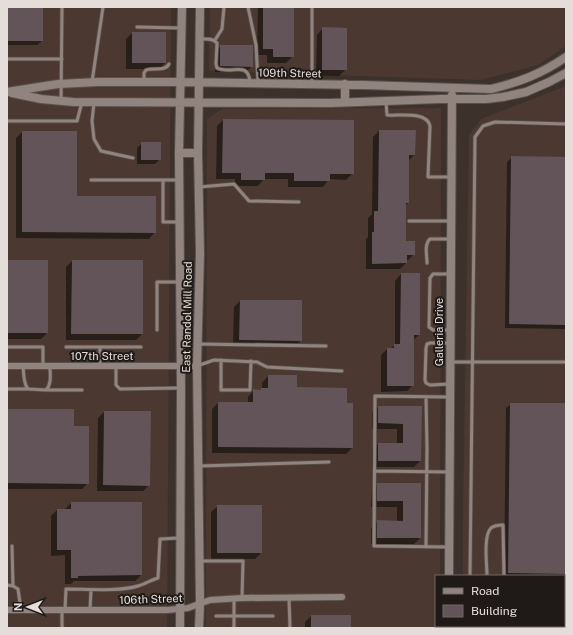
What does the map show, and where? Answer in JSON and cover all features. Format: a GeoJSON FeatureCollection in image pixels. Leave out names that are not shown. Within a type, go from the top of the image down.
{"type":"FeatureCollection","features":[{"type":"Feature","properties":{"kind":"street","name":"East Randol Mill Road"},"geometry":{"type":"LineString","coordinates":[[180,628],[181,366],[179,153],[182,7]]}},
{"type":"Feature","properties":{"kind":"street","name":"East Randol Mill Road"},"geometry":{"type":"LineString","coordinates":[[199,628],[197,366],[200,254],[198,153],[201,39],[200,7]]}},
{"type":"Feature","properties":{"kind":"street","name":"109th Street"},"geometry":{"type":"LineString","coordinates":[[7,92],[61,84],[92,82],[345,84],[491,89],[511,84],[547,70],[566,57]]}},
{"type":"Feature","properties":{"kind":"street"},"geometry":{"type":"LineString","coordinates":[[7,92],[41,99],[82,102],[345,102],[486,99],[526,92],[566,73]]}},
{"type":"Feature","properties":{"kind":"street"},"geometry":{"type":"LineString","coordinates":[[345,84],[345,102]]}},
{"type":"Feature","properties":{"kind":"street","name":"Galleria Drive"},"geometry":{"type":"LineString","coordinates":[[449,575],[452,88]]}},
{"type":"Feature","properties":{"kind":"street"},"geometry":{"type":"LineString","coordinates":[[179,153],[198,153]]}},
{"type":"Feature","properties":{"kind":"street","name":"107th Street"},"geometry":{"type":"LineString","coordinates":[[7,366],[197,366]]}},
{"type":"Feature","properties":{"kind":"street","name":"106th Street"},"geometry":{"type":"LineString","coordinates":[[7,610],[167,610],[188,608],[210,600],[242,598],[342,598]]}},
{"type":"Feature","properties":{"kind":"lane"},"geometry":{"type":"LineString","coordinates":[[61,101],[62,7]]}},
{"type":"Feature","properties":{"kind":"lane"},"geometry":{"type":"LineString","coordinates":[[92,82],[103,7]]}},
{"type":"Feature","properties":{"kind":"lane"},"geometry":{"type":"LineString","coordinates":[[224,7],[222,29],[215,40],[216,64],[218,68],[222,70],[245,70],[248,72],[254,83]]}},
{"type":"Feature","properties":{"kind":"lane"},"geometry":{"type":"LineString","coordinates":[[248,7],[256,45],[254,83]]}},
{"type":"Feature","properties":{"kind":"lane"},"geometry":{"type":"LineString","coordinates":[[312,7],[312,84]]}},
{"type":"Feature","properties":{"kind":"lane"},"geometry":{"type":"LineString","coordinates":[[137,27],[182,28]]}},
{"type":"Feature","properties":{"kind":"lane"},"geometry":{"type":"LineString","coordinates":[[201,39],[215,40]]}},
{"type":"Feature","properties":{"kind":"lane"},"geometry":{"type":"LineString","coordinates":[[7,59],[62,60]]}},
{"type":"Feature","properties":{"kind":"lane"},"geometry":{"type":"LineString","coordinates":[[144,82],[144,73],[146,70],[150,68],[165,68],[168,67],[169,64]]}},
{"type":"Feature","properties":{"kind":"lane"},"geometry":{"type":"LineString","coordinates":[[7,92],[7,98]]}},
{"type":"Feature","properties":{"kind":"lane"},"geometry":{"type":"LineString","coordinates":[[386,101],[387,115],[415,116],[426,119],[429,122],[428,177],[452,177]]}},
{"type":"Feature","properties":{"kind":"lane"},"geometry":{"type":"LineString","coordinates":[[7,121],[77,121],[82,102]]}},
{"type":"Feature","properties":{"kind":"lane"},"geometry":{"type":"LineString","coordinates":[[94,102],[92,121],[94,139],[102,151],[133,158]]}},
{"type":"Feature","properties":{"kind":"lane"},"geometry":{"type":"LineString","coordinates":[[470,575],[475,137],[483,126],[495,122],[566,124]]}},
{"type":"Feature","properties":{"kind":"lane"},"geometry":{"type":"LineString","coordinates":[[91,180],[179,180]]}},
{"type":"Feature","properties":{"kind":"lane"},"geometry":{"type":"LineString","coordinates":[[163,180],[163,222],[180,222]]}},
{"type":"Feature","properties":{"kind":"lane"},"geometry":{"type":"LineString","coordinates":[[199,187],[234,184],[249,201],[299,202]]}},
{"type":"Feature","properties":{"kind":"lane"},"geometry":{"type":"LineString","coordinates":[[408,221],[451,221]]}},
{"type":"Feature","properties":{"kind":"lane"},"geometry":{"type":"LineString","coordinates":[[427,263],[426,246],[430,239],[451,239]]}},
{"type":"Feature","properties":{"kind":"lane"},"geometry":{"type":"LineString","coordinates":[[450,330],[433,330],[429,327],[430,278],[433,274],[451,274]]}},
{"type":"Feature","properties":{"kind":"lane"},"geometry":{"type":"LineString","coordinates":[[157,330],[157,282],[180,282]]}},
{"type":"Feature","properties":{"kind":"lane"},"geometry":{"type":"LineString","coordinates":[[450,343],[427,344],[425,380],[426,383],[430,385],[450,384]]}},
{"type":"Feature","properties":{"kind":"lane"},"geometry":{"type":"LineString","coordinates":[[198,344],[326,346]]}},
{"type":"Feature","properties":{"kind":"lane"},"geometry":{"type":"LineString","coordinates":[[7,347],[43,347],[50,383],[46,390]]}},
{"type":"Feature","properties":{"kind":"lane"},"geometry":{"type":"LineString","coordinates":[[66,347],[141,347]]}},
{"type":"Feature","properties":{"kind":"lane"},"geometry":{"type":"LineString","coordinates":[[100,347],[100,366]]}},
{"type":"Feature","properties":{"kind":"lane"},"geometry":{"type":"LineString","coordinates":[[197,366],[214,360],[251,361],[267,367],[342,371]]}},
{"type":"Feature","properties":{"kind":"lane"},"geometry":{"type":"LineString","coordinates":[[221,360],[221,390],[250,390],[251,361]]}},
{"type":"Feature","properties":{"kind":"lane"},"geometry":{"type":"LineString","coordinates":[[450,362],[566,362]]}},
{"type":"Feature","properties":{"kind":"lane"},"geometry":{"type":"LineString","coordinates":[[24,366],[24,381],[28,389]]}},
{"type":"Feature","properties":{"kind":"lane"},"geometry":{"type":"LineString","coordinates":[[116,366],[116,386],[120,389],[181,388]]}},
{"type":"Feature","properties":{"kind":"lane"},"geometry":{"type":"LineString","coordinates":[[7,389],[82,390]]}},
{"type":"Feature","properties":{"kind":"lane"},"geometry":{"type":"LineString","coordinates":[[449,547],[374,546],[375,396],[450,397]]}},
{"type":"Feature","properties":{"kind":"lane"},"geometry":{"type":"LineString","coordinates":[[426,397],[426,547]]}},
{"type":"Feature","properties":{"kind":"lane"},"geometry":{"type":"LineString","coordinates":[[198,466],[330,462]]}},
{"type":"Feature","properties":{"kind":"lane"},"geometry":{"type":"LineString","coordinates":[[375,471],[450,472]]}},
{"type":"Feature","properties":{"kind":"lane"},"geometry":{"type":"LineString","coordinates":[[487,575],[487,538],[490,529],[497,525],[503,525],[504,575]]}},
{"type":"Feature","properties":{"kind":"lane"},"geometry":{"type":"LineString","coordinates":[[62,628],[66,588],[91,590],[138,586],[158,578],[160,539],[181,538]]}},
{"type":"Feature","properties":{"kind":"lane"},"geometry":{"type":"LineString","coordinates":[[12,546],[13,586]]}},
{"type":"Feature","properties":{"kind":"lane"},"geometry":{"type":"LineString","coordinates":[[199,561],[242,561],[242,598]]}},
{"type":"Feature","properties":{"kind":"lane"},"geometry":{"type":"LineString","coordinates":[[7,585],[18,589],[22,610]]}},
{"type":"Feature","properties":{"kind":"lane"},"geometry":{"type":"LineString","coordinates":[[90,610],[91,590]]}},
{"type":"Feature","properties":{"kind":"lane"},"geometry":{"type":"LineString","coordinates":[[289,598],[290,628]]}},
{"type":"Feature","properties":{"kind":"lane"},"geometry":{"type":"LineString","coordinates":[[234,599],[234,626]]}},
{"type":"Feature","properties":{"kind":"lane"},"geometry":{"type":"LineString","coordinates":[[216,616],[273,616]]}},
{"type":"Feature","properties":{"kind":"shaded area"},"geometry":{"type":"Polygon","coordinates":[[[7,7],[171,7],[167,628],[7,628],[7,7]]]}},
{"type":"Feature","properties":{"kind":"shaded area"},"geometry":{"type":"Polygon","coordinates":[[[210,7],[566,7],[566,46],[538,65],[481,80],[209,71],[210,7]]]}},
{"type":"Feature","properties":{"kind":"shaded area"},"geometry":{"type":"Polygon","coordinates":[[[566,86],[566,628],[464,627],[565,627],[565,575],[463,575],[469,135],[481,119],[566,86]]]}},
{"type":"Feature","properties":{"kind":"shaded area"},"geometry":{"type":"Polygon","coordinates":[[[441,108],[440,575],[435,575],[435,627],[440,628],[206,628],[207,119],[222,109],[441,108]]]}},
{"type":"Feature","properties":{"kind":"building"},"geometry":{"type":"Polygon","coordinates":[[[7,7],[43,7],[43,41],[7,41],[7,7]]]}},
{"type":"Feature","properties":{"kind":"building"},"geometry":{"type":"Polygon","coordinates":[[[263,7],[294,7],[294,57],[273,57],[273,49],[263,49],[263,7]]]}},
{"type":"Feature","properties":{"kind":"building"},"geometry":{"type":"Polygon","coordinates":[[[322,27],[347,28],[347,70],[322,70],[322,27]]]}},
{"type":"Feature","properties":{"kind":"building"},"geometry":{"type":"Polygon","coordinates":[[[132,32],[166,32],[166,63],[132,63],[132,32]]]}},
{"type":"Feature","properties":{"kind":"building"},"geometry":{"type":"Polygon","coordinates":[[[220,45],[253,45],[253,67],[220,66],[220,45]]]}},
{"type":"Feature","properties":{"kind":"building"},"geometry":{"type":"Polygon","coordinates":[[[223,119],[354,120],[354,174],[330,174],[330,181],[294,181],[294,173],[265,173],[265,180],[241,180],[241,173],[222,173],[223,119]]]}},
{"type":"Feature","properties":{"kind":"building"},"geometry":{"type":"Polygon","coordinates":[[[379,130],[416,130],[415,155],[409,155],[409,203],[406,203],[406,241],[415,241],[415,255],[407,255],[407,263],[372,264],[372,232],[374,232],[374,211],[378,211],[379,130]]]}},
{"type":"Feature","properties":{"kind":"building"},"geometry":{"type":"Polygon","coordinates":[[[22,131],[77,131],[77,196],[156,196],[156,233],[22,232],[22,131]]]}},
{"type":"Feature","properties":{"kind":"building"},"geometry":{"type":"Polygon","coordinates":[[[141,142],[161,142],[161,160],[141,160],[141,142]]]}},
{"type":"Feature","properties":{"kind":"building"},"geometry":{"type":"Polygon","coordinates":[[[511,156],[566,157],[566,325],[509,324],[511,156]]]}},
{"type":"Feature","properties":{"kind":"building"},"geometry":{"type":"Polygon","coordinates":[[[7,260],[48,260],[48,333],[7,333],[7,260]]]}},
{"type":"Feature","properties":{"kind":"building"},"geometry":{"type":"Polygon","coordinates":[[[72,260],[143,260],[143,334],[71,334],[72,260]]]}},
{"type":"Feature","properties":{"kind":"building"},"geometry":{"type":"Polygon","coordinates":[[[401,273],[420,273],[420,335],[414,335],[414,386],[387,386],[387,348],[394,348],[394,344],[400,344],[401,273]]]}},
{"type":"Feature","properties":{"kind":"building"},"geometry":{"type":"Polygon","coordinates":[[[240,300],[302,300],[302,341],[239,340],[240,300]]]}},
{"type":"Feature","properties":{"kind":"building"},"geometry":{"type":"Polygon","coordinates":[[[268,375],[297,375],[297,387],[347,388],[347,403],[353,403],[353,448],[218,447],[218,402],[253,402],[253,389],[261,390],[261,388],[268,388],[268,375]]]}},
{"type":"Feature","properties":{"kind":"building"},"geometry":{"type":"Polygon","coordinates":[[[510,403],[566,403],[566,574],[508,573],[510,403]]]}},
{"type":"Feature","properties":{"kind":"building"},"geometry":{"type":"Polygon","coordinates":[[[378,406],[422,406],[421,461],[378,461],[378,443],[403,443],[403,424],[378,423],[378,406]]]}},
{"type":"Feature","properties":{"kind":"building"},"geometry":{"type":"Polygon","coordinates":[[[7,409],[74,409],[74,426],[89,426],[89,484],[7,483],[7,409]]]}},
{"type":"Feature","properties":{"kind":"building"},"geometry":{"type":"Polygon","coordinates":[[[104,411],[151,411],[150,486],[103,485],[104,411]]]}},
{"type":"Feature","properties":{"kind":"building"},"geometry":{"type":"Polygon","coordinates":[[[377,483],[421,483],[421,538],[377,538],[377,520],[403,521],[403,501],[377,501],[377,483]]]}},
{"type":"Feature","properties":{"kind":"building"},"geometry":{"type":"Polygon","coordinates":[[[71,502],[142,502],[142,575],[78,576],[78,578],[71,578],[71,550],[57,550],[57,509],[71,509],[71,502]]]}},
{"type":"Feature","properties":{"kind":"building"},"geometry":{"type":"Polygon","coordinates":[[[217,505],[262,505],[262,553],[217,553],[217,505]]]}},
{"type":"Feature","properties":{"kind":"building"},"geometry":{"type":"Polygon","coordinates":[[[311,615],[351,615],[351,628],[311,628],[311,615]]]}}]}
